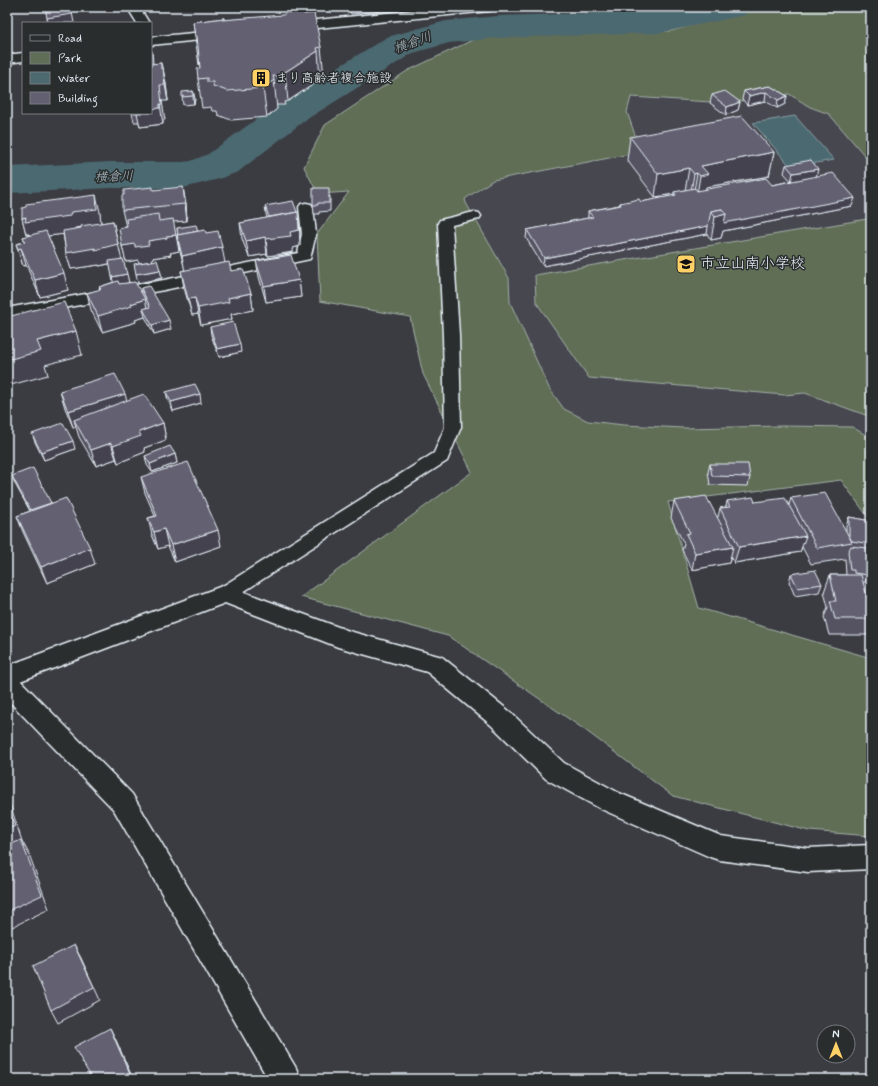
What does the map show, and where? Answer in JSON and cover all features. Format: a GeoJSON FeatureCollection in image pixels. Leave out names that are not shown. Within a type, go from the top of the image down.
{"type":"FeatureCollection","features":[{"type":"Feature","properties":{"kind":"street"},"geometry":{"type":"LineString","coordinates":[[276,28],[489,7]]}},
{"type":"Feature","properties":{"kind":"street"},"geometry":{"type":"LineString","coordinates":[[152,40],[238,32]]}},
{"type":"Feature","properties":{"kind":"street"},"geometry":{"type":"LineString","coordinates":[[7,59],[22,58]]}},
{"type":"Feature","properties":{"kind":"street"},"geometry":{"type":"LineString","coordinates":[[7,676],[225,594],[346,640],[434,664],[500,718],[555,771],[610,801],[719,848],[808,860],[871,856]]}},
{"type":"Feature","properties":{"kind":"street"},"geometry":{"type":"LineString","coordinates":[[7,683],[123,802],[285,1079]]}},
{"type":"Feature","properties":{"kind":"lane"},"geometry":{"type":"LineString","coordinates":[[137,7],[135,10],[142,22]]}},
{"type":"Feature","properties":{"kind":"lane"},"geometry":{"type":"LineString","coordinates":[[7,313],[164,285],[305,256],[309,234],[306,207]]}},
{"type":"Feature","properties":{"kind":"lane"},"geometry":{"type":"LineString","coordinates":[[225,594],[441,457],[453,427],[451,335],[445,224],[474,216]]}},
{"type":"Feature","properties":{"kind":"shaded area","name":"市立山南小学校"},"geometry":{"type":"Polygon","coordinates":[[[789,94],[810,107],[829,114],[871,163],[871,438],[852,427],[783,426],[683,428],[624,425],[588,421],[564,409],[549,388],[510,302],[509,277],[465,199],[492,180],[619,156],[636,139],[627,112],[630,97],[727,103],[789,94]]]}},
{"type":"Feature","properties":{"kind":"green space"},"geometry":{"type":"Polygon","coordinates":[[[757,7],[871,7],[871,163],[829,114],[810,107],[789,94],[727,103],[631,97],[627,112],[641,152],[493,180],[465,199],[509,278],[510,302],[549,388],[564,409],[588,421],[624,425],[683,428],[783,426],[852,427],[871,438],[871,521],[841,480],[668,502],[699,608],[871,658],[871,836],[809,831],[673,796],[585,730],[448,636],[301,597],[472,472],[423,374],[410,317],[320,301],[317,234],[349,192],[318,194],[304,167],[325,125],[407,71],[481,36],[671,31],[757,7]]]}},
{"type":"Feature","properties":{"kind":"green space"},"geometry":{"type":"Polygon","coordinates":[[[867,219],[871,224],[871,417],[805,393],[784,395],[589,378],[536,302],[535,275],[867,219]]]}},
{"type":"Feature","properties":{"kind":"water"},"geometry":{"type":"Polygon","coordinates":[[[795,116],[834,160],[791,167],[753,123],[795,116]]]}},
{"type":"Feature","properties":{"kind":"building"},"geometry":{"type":"Polygon","coordinates":[[[45,7],[71,7],[72,14],[47,18],[45,7]]]}},
{"type":"Feature","properties":{"kind":"building"},"geometry":{"type":"Polygon","coordinates":[[[303,11],[304,14],[314,13],[321,47],[317,48],[318,51],[281,73],[282,76],[273,76],[274,80],[263,88],[227,91],[213,86],[213,82],[207,82],[207,78],[198,79],[197,69],[200,68],[197,36],[195,36],[193,22],[224,18],[222,20],[283,15],[287,12],[303,11]]]}},
{"type":"Feature","properties":{"kind":"building"},"geometry":{"type":"Polygon","coordinates":[[[161,63],[165,85],[160,85],[162,104],[160,104],[160,108],[152,109],[152,64],[161,63]]]}},
{"type":"Feature","properties":{"kind":"building"},"geometry":{"type":"Polygon","coordinates":[[[770,86],[787,96],[778,100],[766,92],[749,96],[744,91],[770,86]]]}},
{"type":"Feature","properties":{"kind":"building"},"geometry":{"type":"Polygon","coordinates":[[[193,91],[193,96],[182,97],[182,92],[193,91]]]}},
{"type":"Feature","properties":{"kind":"building"},"geometry":{"type":"Polygon","coordinates":[[[725,91],[740,102],[727,107],[712,95],[725,91]]]}},
{"type":"Feature","properties":{"kind":"building"},"geometry":{"type":"Polygon","coordinates":[[[742,116],[774,152],[701,166],[708,174],[700,176],[697,173],[694,174],[689,168],[658,174],[630,137],[742,116]]]}},
{"type":"Feature","properties":{"kind":"building"},"geometry":{"type":"Polygon","coordinates":[[[811,160],[818,169],[793,173],[786,165],[811,160]]]}},
{"type":"Feature","properties":{"kind":"building"},"geometry":{"type":"Polygon","coordinates":[[[833,173],[855,198],[724,223],[726,214],[722,209],[711,211],[708,226],[544,258],[527,230],[593,217],[588,211],[621,205],[620,203],[639,199],[641,202],[676,195],[674,192],[695,188],[697,191],[766,178],[772,185],[833,173]]]}},
{"type":"Feature","properties":{"kind":"building"},"geometry":{"type":"Polygon","coordinates":[[[153,187],[153,190],[183,187],[185,204],[122,210],[122,195],[124,195],[124,190],[153,187]]]}},
{"type":"Feature","properties":{"kind":"building"},"geometry":{"type":"Polygon","coordinates":[[[313,188],[329,188],[329,203],[318,203],[318,205],[313,205],[313,188]]]}},
{"type":"Feature","properties":{"kind":"building"},"geometry":{"type":"Polygon","coordinates":[[[96,195],[97,209],[71,212],[70,216],[25,222],[26,217],[22,218],[22,208],[26,207],[26,204],[96,195]]]}},
{"type":"Feature","properties":{"kind":"building"},"geometry":{"type":"Polygon","coordinates":[[[293,201],[297,212],[269,217],[265,206],[293,201]]]}},
{"type":"Feature","properties":{"kind":"building"},"geometry":{"type":"Polygon","coordinates":[[[722,209],[726,214],[715,217],[711,211],[722,209]]]}},
{"type":"Feature","properties":{"kind":"building"},"geometry":{"type":"Polygon","coordinates":[[[298,212],[299,230],[290,232],[291,236],[266,239],[265,237],[246,241],[240,223],[298,212]]]}},
{"type":"Feature","properties":{"kind":"building"},"geometry":{"type":"Polygon","coordinates":[[[158,214],[159,221],[173,219],[176,235],[148,241],[149,245],[135,247],[135,244],[122,246],[119,228],[127,226],[126,219],[158,214]]]}},
{"type":"Feature","properties":{"kind":"building"},"geometry":{"type":"Polygon","coordinates":[[[113,221],[118,244],[95,250],[95,248],[66,253],[63,231],[81,228],[81,226],[113,221]]]}},
{"type":"Feature","properties":{"kind":"building"},"geometry":{"type":"Polygon","coordinates":[[[196,225],[198,231],[178,235],[177,228],[196,225]]]}},
{"type":"Feature","properties":{"kind":"building"},"geometry":{"type":"Polygon","coordinates":[[[205,230],[206,233],[218,231],[222,247],[182,256],[177,235],[205,230]]]}},
{"type":"Feature","properties":{"kind":"building"},"geometry":{"type":"Polygon","coordinates":[[[46,231],[64,273],[35,280],[21,248],[18,249],[16,244],[25,242],[23,237],[46,231]]]}},
{"type":"Feature","properties":{"kind":"building"},"geometry":{"type":"Polygon","coordinates":[[[291,255],[299,280],[264,286],[256,261],[291,255]]]}},
{"type":"Feature","properties":{"kind":"building"},"geometry":{"type":"Polygon","coordinates":[[[123,259],[127,274],[112,277],[109,261],[123,259]]]}},
{"type":"Feature","properties":{"kind":"building"},"geometry":{"type":"Polygon","coordinates":[[[157,260],[160,270],[136,274],[134,264],[157,260]]]}},
{"type":"Feature","properties":{"kind":"building"},"geometry":{"type":"Polygon","coordinates":[[[229,262],[231,271],[243,269],[251,293],[228,298],[229,302],[198,308],[195,298],[188,299],[181,271],[229,262]]]}},
{"type":"Feature","properties":{"kind":"building"},"geometry":{"type":"Polygon","coordinates":[[[118,281],[119,284],[135,282],[145,299],[131,304],[132,306],[98,316],[87,293],[101,289],[99,287],[118,281]]]}},
{"type":"Feature","properties":{"kind":"building"},"geometry":{"type":"Polygon","coordinates":[[[149,286],[169,320],[152,325],[143,309],[150,307],[141,288],[149,286]]]}},
{"type":"Feature","properties":{"kind":"building"},"geometry":{"type":"Polygon","coordinates":[[[64,302],[76,331],[37,341],[41,351],[7,360],[7,317],[64,302]]]}},
{"type":"Feature","properties":{"kind":"building"},"geometry":{"type":"Polygon","coordinates":[[[233,322],[240,344],[217,349],[210,327],[233,322]]]}},
{"type":"Feature","properties":{"kind":"building"},"geometry":{"type":"Polygon","coordinates":[[[115,374],[125,394],[68,411],[60,391],[115,374]]]}},
{"type":"Feature","properties":{"kind":"building"},"geometry":{"type":"Polygon","coordinates":[[[195,384],[200,394],[171,402],[166,392],[195,384]]]}},
{"type":"Feature","properties":{"kind":"building"},"geometry":{"type":"Polygon","coordinates":[[[144,394],[163,423],[139,432],[141,436],[113,446],[111,443],[91,450],[74,420],[144,394]]]}},
{"type":"Feature","properties":{"kind":"building"},"geometry":{"type":"Polygon","coordinates":[[[63,423],[73,441],[41,452],[32,434],[63,423]]]}},
{"type":"Feature","properties":{"kind":"building"},"geometry":{"type":"Polygon","coordinates":[[[170,446],[175,454],[150,464],[145,456],[170,446]]]}},
{"type":"Feature","properties":{"kind":"building"},"geometry":{"type":"Polygon","coordinates":[[[188,462],[218,530],[171,545],[164,529],[154,532],[148,518],[157,516],[141,477],[188,462]]]}},
{"type":"Feature","properties":{"kind":"building"},"geometry":{"type":"Polygon","coordinates":[[[710,464],[748,464],[750,477],[712,476],[710,464]]]}},
{"type":"Feature","properties":{"kind":"building"},"geometry":{"type":"Polygon","coordinates":[[[33,468],[51,503],[30,510],[12,476],[33,468]]]}},
{"type":"Feature","properties":{"kind":"building"},"geometry":{"type":"Polygon","coordinates":[[[825,493],[852,542],[817,548],[791,498],[825,493]]]}},
{"type":"Feature","properties":{"kind":"building"},"geometry":{"type":"Polygon","coordinates":[[[706,496],[733,547],[695,553],[686,534],[690,533],[674,501],[706,496]]]}},
{"type":"Feature","properties":{"kind":"building"},"geometry":{"type":"Polygon","coordinates":[[[753,497],[755,502],[785,498],[806,536],[739,547],[720,508],[730,507],[727,501],[753,497]]]}},
{"type":"Feature","properties":{"kind":"building"},"geometry":{"type":"Polygon","coordinates":[[[66,498],[90,548],[41,567],[17,516],[66,498]]]}},
{"type":"Feature","properties":{"kind":"building"},"geometry":{"type":"Polygon","coordinates":[[[849,517],[871,521],[871,544],[852,541],[849,536],[849,517]]]}},
{"type":"Feature","properties":{"kind":"building"},"geometry":{"type":"Polygon","coordinates":[[[851,546],[867,548],[870,571],[867,571],[868,575],[854,573],[854,570],[850,570],[848,551],[851,546]]]}},
{"type":"Feature","properties":{"kind":"building"},"geometry":{"type":"Polygon","coordinates":[[[815,570],[822,584],[798,588],[791,574],[815,570]]]}},
{"type":"Feature","properties":{"kind":"building"},"geometry":{"type":"Polygon","coordinates":[[[830,575],[861,575],[871,610],[871,619],[835,619],[830,601],[836,601],[830,575]]]}},
{"type":"Feature","properties":{"kind":"building"},"geometry":{"type":"Polygon","coordinates":[[[7,803],[15,826],[7,830],[7,803]]]}},
{"type":"Feature","properties":{"kind":"building"},"geometry":{"type":"Polygon","coordinates":[[[21,840],[42,895],[7,911],[7,846],[21,840]]]}},
{"type":"Feature","properties":{"kind":"building"},"geometry":{"type":"Polygon","coordinates":[[[74,945],[94,987],[51,1010],[33,966],[74,945]]]}},
{"type":"Feature","properties":{"kind":"building"},"geometry":{"type":"Polygon","coordinates":[[[110,1028],[132,1079],[92,1079],[74,1047],[110,1028]]]}},
{"type":"Feature","properties":{"kind":"waterway","name":"横倉川"},"geometry":{"type":"LineString","coordinates":[[7,180],[111,175],[183,175],[204,170],[223,163],[290,113],[400,45],[446,32],[498,27],[659,22],[732,7]]}},
{"type":"Feature","properties":{"kind":"place","name":"まり高齢者複合施設"},"geometry":{"type":"Point","coordinates":[261,78]}},
{"type":"Feature","properties":{"kind":"place","name":"市立山南小学校"},"geometry":{"type":"Point","coordinates":[686,264]}}]}
